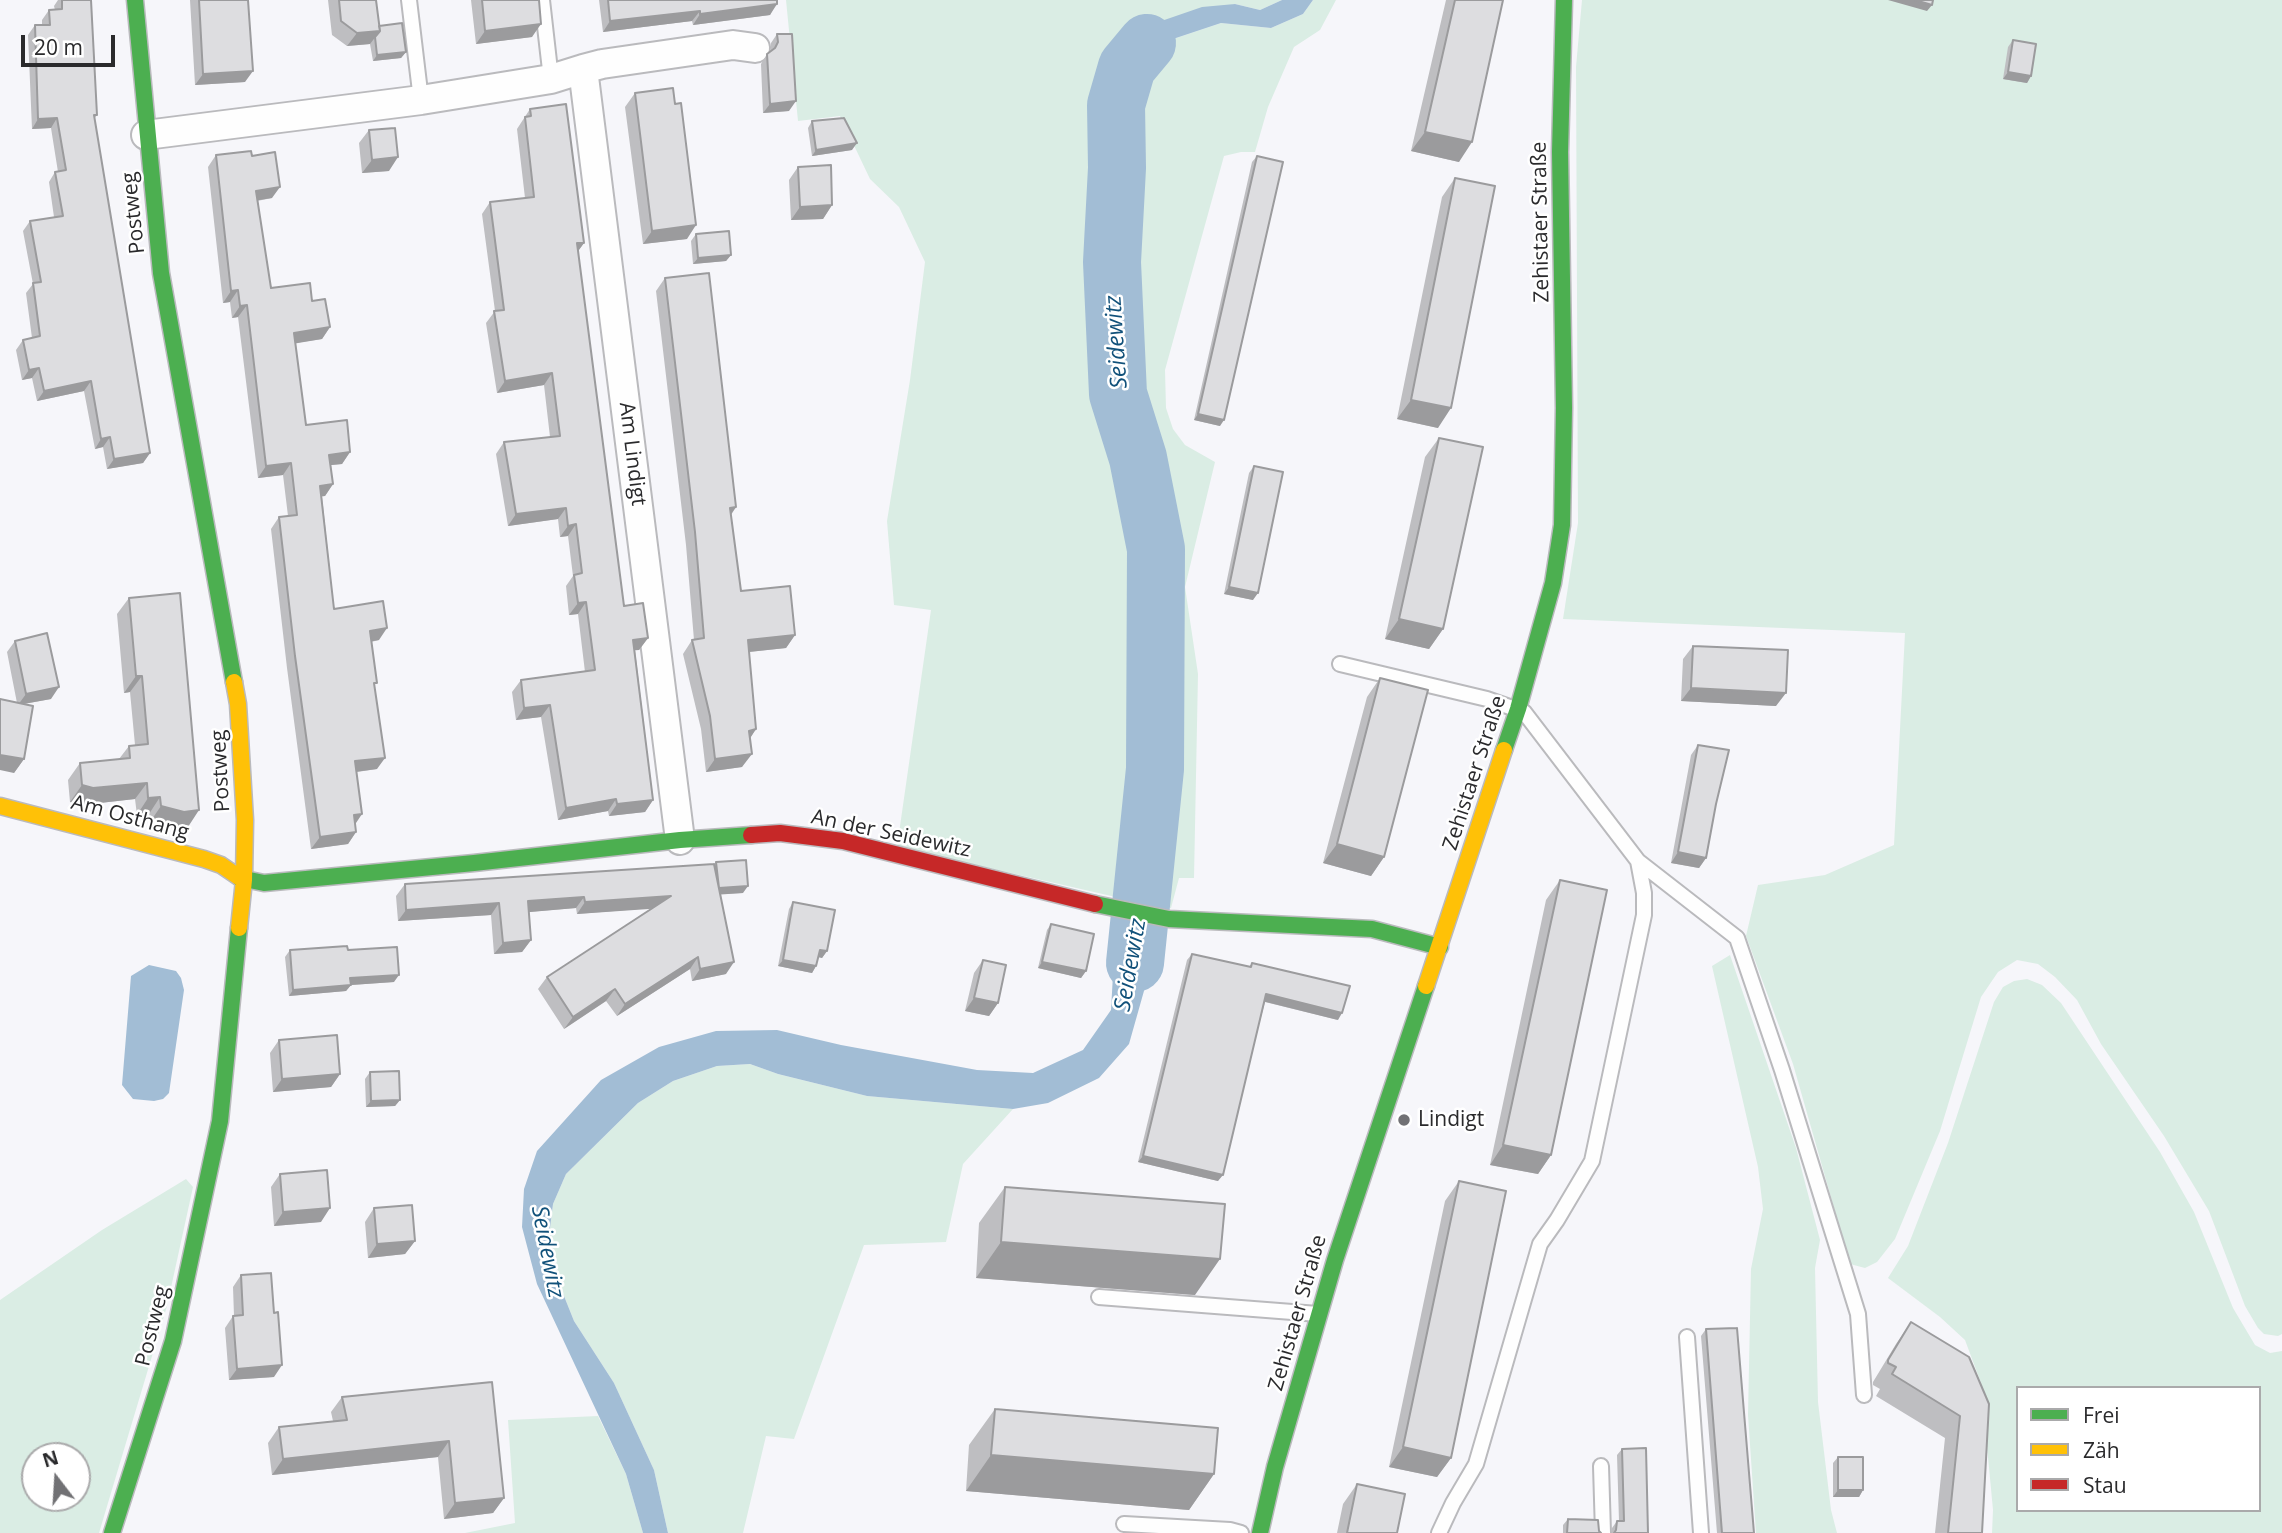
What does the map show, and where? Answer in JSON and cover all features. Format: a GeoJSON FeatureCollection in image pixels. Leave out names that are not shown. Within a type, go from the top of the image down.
{"type":"FeatureCollection","features":[{"type":"Feature","properties":{"kind":"street","name":"Postweg"},"geometry":{"type":"LineString","coordinates":[[112,1533],[173,1341],[220,1121],[244,880],[245,820],[238,704],[161,274],[135,0]]}},
{"type":"Feature","properties":{"kind":"street","name":"Zehistaer Straße"},"geometry":{"type":"LineString","coordinates":[[1261,1533],[1275,1467],[1356,1195],[1518,709],[1553,583],[1562,525],[1564,408],[1560,152],[1563,0]]}},
{"type":"Feature","properties":{"kind":"street"},"geometry":{"type":"LineString","coordinates":[[146,135],[421,100],[551,79],[602,64],[733,45],[755,48]]}},
{"type":"Feature","properties":{"kind":"street","name":"Am Lindigt"},"geometry":{"type":"LineString","coordinates":[[583,69],[680,840]]}},
{"type":"Feature","properties":{"kind":"street","name":"Am Osthang"},"geometry":{"type":"LineString","coordinates":[[0,806],[204,859],[221,865],[244,880]]}},
{"type":"Feature","properties":{"kind":"street","name":"An der Seidewitz"},"geometry":{"type":"LineString","coordinates":[[244,880],[264,883],[680,840],[780,833],[843,841],[1118,910],[1169,919],[1373,929],[1440,947]]}},
{"type":"Feature","properties":{"kind":"lane"},"geometry":{"type":"LineString","coordinates":[[409,0],[421,100]]}},
{"type":"Feature","properties":{"kind":"lane"},"geometry":{"type":"LineString","coordinates":[[542,0],[551,79]]}},
{"type":"Feature","properties":{"kind":"lane"},"geometry":{"type":"LineString","coordinates":[[1340,664],[1487,699],[1524,712],[1637,861],[1737,939],[1782,1070],[1858,1314],[1864,1395]]}},
{"type":"Feature","properties":{"kind":"lane"},"geometry":{"type":"LineString","coordinates":[[1440,1533],[1453,1503],[1476,1464],[1540,1244],[1558,1220],[1592,1161],[1644,915],[1644,893],[1637,861]]}},
{"type":"Feature","properties":{"kind":"lane"},"geometry":{"type":"LineString","coordinates":[[1099,1297],[1320,1314]]}},
{"type":"Feature","properties":{"kind":"lane"},"geometry":{"type":"LineString","coordinates":[[1687,1337],[1701,1533]]}},
{"type":"Feature","properties":{"kind":"lane"},"geometry":{"type":"LineString","coordinates":[[1601,1466],[1603,1533]]}},
{"type":"Feature","properties":{"kind":"lane"},"geometry":{"type":"LineString","coordinates":[[1124,1524],[1230,1530],[1241,1533]]}},
{"type":"Feature","properties":{"kind":"green space"},"geometry":{"type":"Polygon","coordinates":[[[786,0],[1282,0],[1260,10],[1235,4],[1144,27],[1116,105],[1117,168],[1112,262],[1118,394],[1138,458],[1156,550],[1155,769],[1142,903],[897,847],[931,610],[894,605],[887,521],[910,380],[925,262],[899,207],[870,179],[840,116],[798,121],[786,0]]]}},
{"type":"Feature","properties":{"kind":"green space"},"geometry":{"type":"Polygon","coordinates":[[[1313,0],[1336,0],[1320,30],[1294,47],[1268,107],[1255,152],[1224,156],[1165,370],[1166,408],[1173,429],[1185,445],[1215,462],[1185,587],[1198,674],[1194,878],[1179,878],[1171,908],[1161,906],[1174,652],[1168,567],[1153,467],[1133,389],[1126,301],[1128,104],[1134,73],[1158,44],[1221,23],[1271,28],[1303,14],[1313,0]]]}},
{"type":"Feature","properties":{"kind":"green space"},"geometry":{"type":"Polygon","coordinates":[[[1582,0],[2282,0],[2282,1334],[2264,1334],[2258,1328],[2245,1306],[2209,1211],[2164,1136],[2101,1044],[2077,1000],[2038,964],[2017,960],[1998,972],[1981,997],[1940,1131],[1895,1239],[1877,1262],[1865,1268],[1850,1264],[1793,1064],[1746,936],[1758,885],[1825,875],[1894,845],[1905,633],[1563,619],[1578,523],[1576,67],[1582,0]]]}},
{"type":"Feature","properties":{"kind":"green space"},"geometry":{"type":"Polygon","coordinates":[[[1730,955],[1796,1148],[1820,1240],[1815,1268],[1818,1402],[1831,1510],[1837,1533],[1756,1533],[1748,1415],[1751,1269],[1763,1209],[1758,1167],[1712,966],[1730,955]]]}},
{"type":"Feature","properties":{"kind":"green space"},"geometry":{"type":"Polygon","coordinates":[[[2027,979],[2042,985],[2061,1003],[2160,1152],[2194,1212],[2233,1308],[2255,1345],[2270,1353],[2282,1351],[2282,1533],[1992,1533],[1993,1510],[1981,1383],[1965,1340],[1940,1317],[1888,1278],[1908,1246],[1948,1143],[1994,1002],[2003,987],[2014,981],[2027,979]]]}},
{"type":"Feature","properties":{"kind":"green space"},"geometry":{"type":"Polygon","coordinates":[[[750,1064],[778,1074],[867,1096],[1013,1109],[963,1164],[946,1242],[864,1245],[794,1439],[766,1436],[743,1533],[668,1533],[654,1470],[614,1383],[574,1321],[558,1281],[550,1228],[553,1204],[566,1174],[638,1103],[673,1081],[717,1066],[750,1064]]]}},
{"type":"Feature","properties":{"kind":"green space"},"geometry":{"type":"Polygon","coordinates":[[[186,1179],[193,1187],[167,1306],[99,1533],[0,1533],[0,1300],[102,1230],[186,1179]]]}},
{"type":"Feature","properties":{"kind":"green space"},"geometry":{"type":"Polygon","coordinates":[[[598,1416],[626,1474],[643,1533],[465,1533],[515,1523],[508,1420],[598,1416]]]}},
{"type":"Feature","properties":{"kind":"water"},"geometry":{"type":"Polygon","coordinates":[[[1282,0],[1313,0],[1303,14],[1271,28],[1221,23],[1158,44],[1134,73],[1128,104],[1126,301],[1133,389],[1153,467],[1168,567],[1174,652],[1161,906],[1142,903],[1155,769],[1156,550],[1138,458],[1118,394],[1112,262],[1117,168],[1116,105],[1110,102],[1118,59],[1144,27],[1202,7],[1235,4],[1260,10],[1282,0]]]}},
{"type":"Feature","properties":{"kind":"water"},"geometry":{"type":"Polygon","coordinates":[[[1116,922],[1158,929],[1153,959],[1129,1044],[1099,1078],[1048,1103],[1013,1109],[867,1096],[778,1074],[750,1064],[717,1066],[673,1081],[638,1103],[566,1174],[553,1204],[550,1228],[558,1281],[574,1321],[614,1383],[654,1470],[668,1533],[643,1533],[626,1474],[537,1284],[522,1227],[524,1189],[537,1151],[601,1080],[659,1047],[716,1031],[777,1030],[841,1045],[977,1070],[1033,1073],[1083,1050],[1111,1010],[1116,922]]]}},
{"type":"Feature","properties":{"kind":"water"},"geometry":{"type":"Polygon","coordinates":[[[149,965],[176,971],[184,990],[169,1093],[163,1099],[154,1101],[133,1099],[122,1085],[131,976],[149,965]]]}},
{"type":"Feature","properties":{"kind":"building"},"geometry":{"type":"Polygon","coordinates":[[[62,0],[91,0],[97,115],[94,115],[150,453],[114,459],[110,437],[101,439],[91,381],[44,391],[39,368],[29,370],[23,340],[40,336],[33,283],[41,282],[30,221],[63,216],[55,172],[66,170],[57,118],[38,119],[35,25],[50,25],[49,10],[62,9],[62,0]]]}},
{"type":"Feature","properties":{"kind":"building"},"geometry":{"type":"Polygon","coordinates":[[[199,0],[248,0],[253,71],[203,74],[199,0]]]}},
{"type":"Feature","properties":{"kind":"building"},"geometry":{"type":"Polygon","coordinates":[[[339,0],[376,0],[380,31],[357,33],[341,21],[339,0]]]}},
{"type":"Feature","properties":{"kind":"building"},"geometry":{"type":"Polygon","coordinates":[[[482,0],[539,0],[541,24],[485,31],[482,0]]]}},
{"type":"Feature","properties":{"kind":"building"},"geometry":{"type":"Polygon","coordinates":[[[608,0],[777,0],[777,4],[700,14],[700,11],[610,21],[608,0]]]}},
{"type":"Feature","properties":{"kind":"building"},"geometry":{"type":"Polygon","coordinates":[[[1455,0],[1503,0],[1472,142],[1425,132],[1455,0]]]}},
{"type":"Feature","properties":{"kind":"building"},"geometry":{"type":"Polygon","coordinates":[[[1915,0],[1933,0],[1932,5],[1915,0]]]}},
{"type":"Feature","properties":{"kind":"building"},"geometry":{"type":"Polygon","coordinates":[[[402,23],[406,52],[377,55],[375,37],[380,31],[379,26],[402,23]]]}},
{"type":"Feature","properties":{"kind":"building"},"geometry":{"type":"Polygon","coordinates":[[[777,34],[792,34],[796,101],[770,104],[767,54],[778,42],[777,34]]]}},
{"type":"Feature","properties":{"kind":"building"},"geometry":{"type":"Polygon","coordinates":[[[2013,40],[2036,44],[2031,76],[2008,72],[2013,40]]]}},
{"type":"Feature","properties":{"kind":"building"},"geometry":{"type":"Polygon","coordinates":[[[673,88],[675,104],[681,103],[696,225],[652,231],[635,93],[673,88]]]}},
{"type":"Feature","properties":{"kind":"building"},"geometry":{"type":"Polygon","coordinates":[[[566,104],[584,243],[577,243],[624,606],[643,603],[648,638],[633,640],[653,800],[617,804],[616,799],[566,808],[550,705],[524,708],[521,680],[595,670],[586,602],[578,603],[574,575],[582,573],[576,524],[568,526],[566,508],[516,514],[504,442],[560,436],[552,373],[505,381],[494,311],[504,310],[490,202],[534,197],[525,117],[531,116],[530,109],[566,104]]]}},
{"type":"Feature","properties":{"kind":"building"},"geometry":{"type":"Polygon","coordinates":[[[844,118],[857,143],[816,150],[812,121],[844,118]]]}},
{"type":"Feature","properties":{"kind":"building"},"geometry":{"type":"Polygon","coordinates":[[[395,128],[398,157],[372,160],[369,130],[395,128]]]}},
{"type":"Feature","properties":{"kind":"building"},"geometry":{"type":"Polygon","coordinates":[[[251,151],[252,156],[275,152],[280,187],[256,191],[271,288],[310,283],[312,301],[325,299],[330,327],[294,333],[306,425],[347,420],[350,452],[329,455],[333,484],[320,486],[334,609],[383,601],[387,628],[370,631],[377,683],[374,683],[385,758],[355,761],[362,814],[354,815],[356,832],[320,837],[279,517],[297,515],[291,463],[266,466],[247,305],[240,306],[238,290],[231,291],[216,155],[251,151]]]}},
{"type":"Feature","properties":{"kind":"building"},"geometry":{"type":"Polygon","coordinates":[[[1257,156],[1283,162],[1224,420],[1198,414],[1257,156]]]}},
{"type":"Feature","properties":{"kind":"building"},"geometry":{"type":"Polygon","coordinates":[[[831,165],[832,205],[800,207],[798,167],[831,165]]]}},
{"type":"Feature","properties":{"kind":"building"},"geometry":{"type":"Polygon","coordinates":[[[1455,178],[1495,186],[1451,408],[1411,400],[1455,178]]]}},
{"type":"Feature","properties":{"kind":"building"},"geometry":{"type":"Polygon","coordinates":[[[729,231],[731,255],[698,258],[696,234],[729,231]]]}},
{"type":"Feature","properties":{"kind":"building"},"geometry":{"type":"Polygon","coordinates":[[[709,273],[736,507],[730,508],[741,591],[790,586],[795,635],[748,640],[756,729],[749,731],[752,754],[715,759],[710,716],[692,640],[704,638],[695,532],[665,278],[709,273]]]}},
{"type":"Feature","properties":{"kind":"building"},"geometry":{"type":"Polygon","coordinates":[[[1439,438],[1483,447],[1443,629],[1399,619],[1439,438]]]}},
{"type":"Feature","properties":{"kind":"building"},"geometry":{"type":"Polygon","coordinates":[[[1254,466],[1283,472],[1258,593],[1229,587],[1254,466]]]}},
{"type":"Feature","properties":{"kind":"building"},"geometry":{"type":"Polygon","coordinates":[[[180,593],[199,810],[184,812],[161,806],[160,797],[148,798],[147,783],[93,788],[82,785],[80,763],[130,758],[129,746],[148,744],[142,676],[136,676],[129,598],[180,593]]]}},
{"type":"Feature","properties":{"kind":"building"},"geometry":{"type":"Polygon","coordinates":[[[47,633],[59,687],[26,694],[15,641],[47,633]]]}},
{"type":"Feature","properties":{"kind":"building"},"geometry":{"type":"Polygon","coordinates":[[[1693,646],[1788,650],[1786,693],[1691,688],[1693,646]]]}},
{"type":"Feature","properties":{"kind":"building"},"geometry":{"type":"Polygon","coordinates":[[[1380,678],[1428,690],[1384,857],[1337,844],[1380,678]]]}},
{"type":"Feature","properties":{"kind":"building"},"geometry":{"type":"Polygon","coordinates":[[[0,699],[33,706],[24,759],[0,755],[0,699]]]}},
{"type":"Feature","properties":{"kind":"building"},"geometry":{"type":"Polygon","coordinates":[[[1698,745],[1729,750],[1706,858],[1678,852],[1698,745]]]}},
{"type":"Feature","properties":{"kind":"building"},"geometry":{"type":"Polygon","coordinates":[[[746,860],[748,886],[719,888],[716,862],[746,860]]]}},
{"type":"Feature","properties":{"kind":"building"},"geometry":{"type":"Polygon","coordinates":[[[714,864],[734,962],[700,969],[698,957],[625,1004],[615,989],[573,1017],[547,977],[671,896],[585,902],[584,897],[528,901],[531,940],[503,943],[499,903],[406,910],[405,884],[714,864]]]}},
{"type":"Feature","properties":{"kind":"building"},"geometry":{"type":"Polygon","coordinates":[[[1560,880],[1607,890],[1551,1155],[1503,1145],[1560,880]]]}},
{"type":"Feature","properties":{"kind":"building"},"geometry":{"type":"Polygon","coordinates":[[[793,902],[835,910],[827,951],[820,950],[816,966],[783,960],[793,902]]]}},
{"type":"Feature","properties":{"kind":"building"},"geometry":{"type":"Polygon","coordinates":[[[1051,924],[1094,934],[1086,971],[1042,962],[1051,924]]]}},
{"type":"Feature","properties":{"kind":"building"},"geometry":{"type":"Polygon","coordinates":[[[347,946],[348,950],[397,947],[399,975],[350,978],[351,985],[293,990],[290,950],[347,946]]]}},
{"type":"Feature","properties":{"kind":"building"},"geometry":{"type":"Polygon","coordinates":[[[1192,954],[1251,967],[1252,963],[1350,986],[1342,1013],[1266,994],[1223,1175],[1143,1156],[1192,954]]]}},
{"type":"Feature","properties":{"kind":"building"},"geometry":{"type":"Polygon","coordinates":[[[983,960],[1006,965],[998,1003],[974,998],[983,960]]]}},
{"type":"Feature","properties":{"kind":"building"},"geometry":{"type":"Polygon","coordinates":[[[337,1035],[340,1074],[282,1079],[279,1040],[337,1035]]]}},
{"type":"Feature","properties":{"kind":"building"},"geometry":{"type":"Polygon","coordinates":[[[399,1071],[400,1100],[371,1101],[370,1072],[399,1071]]]}},
{"type":"Feature","properties":{"kind":"building"},"geometry":{"type":"Polygon","coordinates":[[[327,1170],[330,1208],[283,1212],[280,1174],[327,1170]]]}},
{"type":"Feature","properties":{"kind":"building"},"geometry":{"type":"Polygon","coordinates":[[[1459,1181],[1506,1191],[1451,1458],[1403,1447],[1459,1181]]]}},
{"type":"Feature","properties":{"kind":"building"},"geometry":{"type":"Polygon","coordinates":[[[1005,1187],[1225,1204],[1220,1259],[1001,1242],[1005,1187]]]}},
{"type":"Feature","properties":{"kind":"building"},"geometry":{"type":"Polygon","coordinates":[[[412,1205],[415,1241],[377,1244],[374,1208],[412,1205]]]}},
{"type":"Feature","properties":{"kind":"building"},"geometry":{"type":"Polygon","coordinates":[[[271,1273],[274,1313],[278,1312],[282,1365],[237,1369],[233,1316],[243,1315],[241,1275],[271,1273]]]}},
{"type":"Feature","properties":{"kind":"building"},"geometry":{"type":"Polygon","coordinates":[[[1911,1322],[1969,1357],[1989,1404],[1982,1533],[1948,1533],[1960,1416],[1892,1374],[1896,1367],[1888,1363],[1911,1322]]]}},
{"type":"Feature","properties":{"kind":"building"},"geometry":{"type":"Polygon","coordinates":[[[1737,1328],[1754,1533],[1722,1533],[1706,1329],[1737,1328]]]}},
{"type":"Feature","properties":{"kind":"building"},"geometry":{"type":"Polygon","coordinates":[[[492,1382],[504,1498],[455,1503],[449,1441],[283,1459],[279,1427],[347,1420],[342,1397],[492,1382]]]}},
{"type":"Feature","properties":{"kind":"building"},"geometry":{"type":"Polygon","coordinates":[[[995,1409],[1218,1428],[1214,1474],[991,1455],[995,1409]]]}},
{"type":"Feature","properties":{"kind":"building"},"geometry":{"type":"Polygon","coordinates":[[[1646,1448],[1648,1533],[1614,1533],[1617,1521],[1624,1521],[1622,1449],[1646,1448]]]}},
{"type":"Feature","properties":{"kind":"building"},"geometry":{"type":"Polygon","coordinates":[[[1838,1457],[1863,1457],[1863,1490],[1838,1490],[1838,1457]]]}},
{"type":"Feature","properties":{"kind":"building"},"geometry":{"type":"Polygon","coordinates":[[[1357,1484],[1405,1494],[1397,1533],[1347,1533],[1357,1484]]]}},
{"type":"Feature","properties":{"kind":"building"},"geometry":{"type":"Polygon","coordinates":[[[1568,1519],[1598,1520],[1601,1533],[1567,1533],[1568,1519]]]}},
{"type":"Feature","properties":{"kind":"waterway","name":"Seidewitz"},"geometry":{"type":"LineString","coordinates":[[1135,963],[1155,769],[1156,549],[1138,458],[1118,394],[1112,262],[1117,168],[1116,105],[1127,67],[1147,43]]}},
{"type":"Feature","properties":{"kind":"traffic: fast"},"geometry":{"type":"LineString","coordinates":[[135,0],[161,273],[234,682]]}},
{"type":"Feature","properties":{"kind":"traffic: fast"},"geometry":{"type":"LineString","coordinates":[[1504,750],[1553,583],[1562,525],[1564,408],[1560,152],[1564,0]]}},
{"type":"Feature","properties":{"kind":"traffic: fast"},"geometry":{"type":"LineString","coordinates":[[240,878],[264,883],[751,835]]}},
{"type":"Feature","properties":{"kind":"traffic: fast"},"geometry":{"type":"LineString","coordinates":[[1095,904],[1169,919],[1372,929],[1440,947]]}},
{"type":"Feature","properties":{"kind":"traffic: fast"},"geometry":{"type":"LineString","coordinates":[[112,1533],[173,1341],[220,1121],[239,928]]}},
{"type":"Feature","properties":{"kind":"traffic: fast"},"geometry":{"type":"LineString","coordinates":[[1260,1533],[1275,1467],[1335,1260],[1426,986]]}},
{"type":"Feature","properties":{"kind":"traffic: slow"},"geometry":{"type":"LineString","coordinates":[[234,682],[238,704],[245,820],[244,880],[239,928]]}},
{"type":"Feature","properties":{"kind":"traffic: slow"},"geometry":{"type":"LineString","coordinates":[[1426,986],[1504,750]]}},
{"type":"Feature","properties":{"kind":"traffic: slow"},"geometry":{"type":"LineString","coordinates":[[0,806],[204,859],[221,865],[240,878]]}},
{"type":"Feature","properties":{"kind":"traffic: jam"},"geometry":{"type":"LineString","coordinates":[[751,835],[780,833],[843,841],[1095,904]]}},
{"type":"Feature","properties":{"kind":"place","name":"Lindigt"},"geometry":{"type":"Point","coordinates":[1404,1120]}}]}
